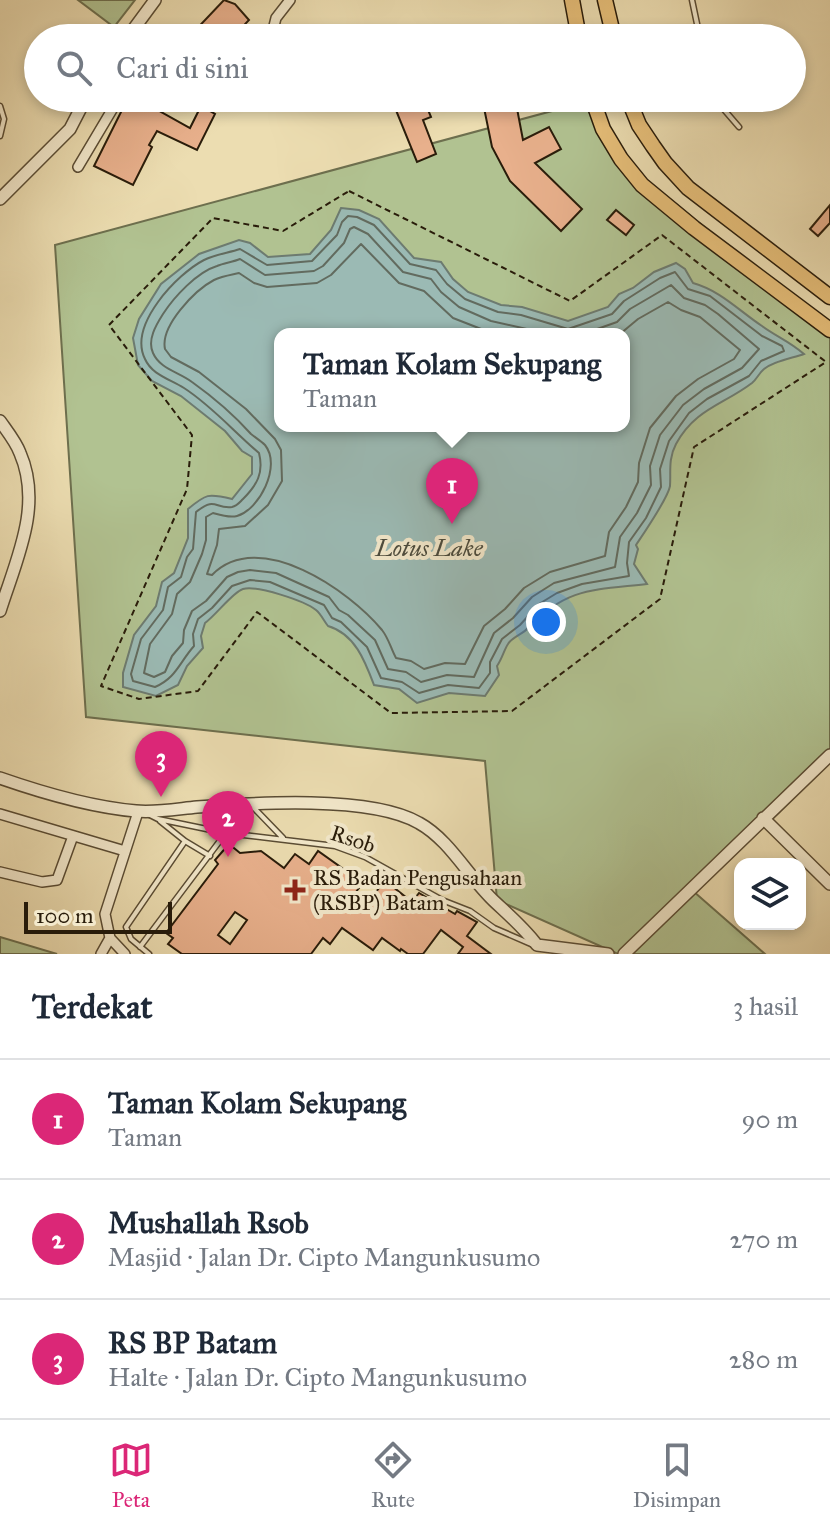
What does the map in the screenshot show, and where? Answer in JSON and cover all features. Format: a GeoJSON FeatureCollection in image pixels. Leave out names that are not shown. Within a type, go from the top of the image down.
{"type":"FeatureCollection","features":[{"type":"Feature","properties":{"kind":"highway"},"geometry":{"type":"LineString","coordinates":[[572,0],[576,24]]}},
{"type":"Feature","properties":{"kind":"highway"},"geometry":{"type":"LineString","coordinates":[[605,0],[611,24]]}},
{"type":"Feature","properties":{"kind":"highway"},"geometry":{"type":"LineString","coordinates":[[597,112],[621,159],[642,185],[830,330]]}},
{"type":"Feature","properties":{"kind":"highway"},"geometry":{"type":"LineString","coordinates":[[634,112],[665,163],[688,188],[830,297]]}},
{"type":"Feature","properties":{"kind":"street"},"geometry":{"type":"LineString","coordinates":[[137,24],[155,0]]}},
{"type":"Feature","properties":{"kind":"street"},"geometry":{"type":"LineString","coordinates":[[274,24],[290,0]]}},
{"type":"Feature","properties":{"kind":"street"},"geometry":{"type":"LineString","coordinates":[[0,199],[70,129],[79,112]]}},
{"type":"Feature","properties":{"kind":"street"},"geometry":{"type":"LineString","coordinates":[[78,167],[111,112]]}},
{"type":"Feature","properties":{"kind":"street"},"geometry":{"type":"LineString","coordinates":[[0,421],[20,452],[30,503],[27,526],[0,611]]}},
{"type":"Feature","properties":{"kind":"street"},"geometry":{"type":"LineString","coordinates":[[624,954],[830,755]]}},
{"type":"Feature","properties":{"kind":"street"},"geometry":{"type":"LineString","coordinates":[[0,778],[45,793],[140,811],[249,803],[368,807],[417,821],[431,831],[494,902],[520,923],[538,950],[608,954]]}},
{"type":"Feature","properties":{"kind":"street"},"geometry":{"type":"LineString","coordinates":[[125,954],[110,938],[105,914],[140,811]]}},
{"type":"Feature","properties":{"kind":"street"},"geometry":{"type":"LineString","coordinates":[[0,814],[125,851]]}},
{"type":"Feature","properties":{"kind":"street"},"geometry":{"type":"LineString","coordinates":[[763,818],[830,884]]}},
{"type":"Feature","properties":{"kind":"street"},"geometry":{"type":"LineString","coordinates":[[0,872],[42,882],[57,880],[73,836]]}},
{"type":"Feature","properties":{"kind":"street"},"geometry":{"type":"LineString","coordinates":[[101,954],[110,938]]}},
{"type":"Feature","properties":{"kind":"lane"},"geometry":{"type":"LineString","coordinates":[[692,0],[697,24]]}},
{"type":"Feature","properties":{"kind":"lane"},"geometry":{"type":"LineString","coordinates":[[0,106],[4,119],[0,136]]}},
{"type":"Feature","properties":{"kind":"lane"},"geometry":{"type":"LineString","coordinates":[[726,112],[739,127]]}},
{"type":"Feature","properties":{"kind":"lane"},"geometry":{"type":"LineString","coordinates":[[249,803],[284,839]]}},
{"type":"Feature","properties":{"kind":"lane","name":"Rsob"},"geometry":{"type":"LineString","coordinates":[[140,811],[158,819],[226,833],[335,846],[365,857],[538,950]]}},
{"type":"Feature","properties":{"kind":"lane"},"geometry":{"type":"LineString","coordinates":[[158,819],[210,856]]}},
{"type":"Feature","properties":{"kind":"lane"},"geometry":{"type":"LineString","coordinates":[[140,947],[226,833]]}},
{"type":"Feature","properties":{"kind":"lane"},"geometry":{"type":"LineString","coordinates":[[149,954],[127,934],[126,927],[185,841]]}},
{"type":"Feature","properties":{"kind":"path"},"geometry":{"type":"LineString","coordinates":[[349,191],[570,301],[662,235],[826,362],[694,447],[660,599],[512,711],[391,713],[257,612],[198,691],[139,699],[101,686],[187,489],[192,435],[109,325],[213,218],[283,231],[349,191]]}},
{"type":"Feature","properties":{"kind":"green space"},"geometry":{"type":"Polygon","coordinates":[[[78,0],[135,0],[116,24],[110,24],[78,0]]]}},
{"type":"Feature","properties":{"kind":"green space"},"geometry":{"type":"Polygon","coordinates":[[[548,112],[599,112],[621,159],[830,330],[830,759],[693,891],[765,954],[618,954],[497,900],[485,761],[86,717],[55,245],[548,112]]]}},
{"type":"Feature","properties":{"kind":"green space"},"geometry":{"type":"Polygon","coordinates":[[[0,937],[57,954],[0,954],[0,937]]]}},
{"type":"Feature","properties":{"kind":"water","name":"Lotus Lake"},"geometry":{"type":"Polygon","coordinates":[[[341,208],[359,210],[379,219],[414,258],[441,262],[453,279],[468,292],[501,305],[522,307],[568,321],[608,307],[619,294],[654,272],[676,263],[685,269],[693,283],[721,296],[804,354],[768,366],[752,383],[701,415],[684,432],[672,455],[668,491],[636,545],[638,549],[634,564],[647,584],[582,593],[556,605],[510,642],[497,666],[499,675],[485,696],[449,693],[417,703],[399,689],[374,685],[363,658],[352,642],[328,626],[316,610],[281,595],[250,588],[234,594],[205,623],[201,636],[203,648],[187,666],[178,685],[156,696],[123,687],[123,673],[134,635],[156,606],[162,582],[174,573],[188,538],[188,509],[208,496],[232,499],[252,474],[252,457],[242,451],[225,431],[181,396],[152,381],[138,365],[133,338],[139,319],[161,284],[199,254],[239,240],[250,243],[268,257],[310,254],[331,230],[341,208]]]}},
{"type":"Feature","properties":{"kind":"building"},"geometry":{"type":"Polygon","coordinates":[[[224,0],[235,4],[249,20],[245,24],[201,24],[224,0]]]}},
{"type":"Feature","properties":{"kind":"building"},"geometry":{"type":"Polygon","coordinates":[[[121,112],[161,112],[190,128],[198,112],[215,114],[197,150],[157,131],[133,185],[94,166],[121,112]]]}},
{"type":"Feature","properties":{"kind":"building"},"geometry":{"type":"Polygon","coordinates":[[[397,112],[429,112],[431,117],[423,120],[436,154],[417,162],[397,112]]]}},
{"type":"Feature","properties":{"kind":"building"},"geometry":{"type":"Polygon","coordinates":[[[485,112],[518,112],[523,140],[549,127],[561,149],[535,163],[582,209],[561,231],[510,181],[492,147],[485,112]]]}},
{"type":"Feature","properties":{"kind":"building"},"geometry":{"type":"Polygon","coordinates":[[[830,205],[830,223],[818,236],[810,229],[830,205]]]}},
{"type":"Feature","properties":{"kind":"building"},"geometry":{"type":"Polygon","coordinates":[[[616,210],[634,225],[626,235],[607,220],[616,210]]]}},
{"type":"Feature","properties":{"kind":"building"},"geometry":{"type":"Polygon","coordinates":[[[229,844],[240,853],[261,851],[284,868],[295,854],[309,864],[318,851],[363,883],[348,902],[361,912],[388,876],[396,881],[392,886],[412,902],[419,893],[455,914],[457,911],[477,922],[467,936],[491,954],[458,954],[463,947],[441,930],[423,954],[400,951],[382,938],[373,950],[342,928],[330,944],[323,938],[311,954],[182,954],[168,944],[173,938],[166,933],[218,864],[215,860],[229,844]],[[235,912],[218,935],[230,944],[247,920],[235,912]]]}},
{"type":"Feature","properties":{"kind":"place","name":"Taman Kolam Sekupang"},"geometry":{"type":"Point","coordinates":[452,524]}},
{"type":"Feature","properties":{"kind":"place","name":"RS BP Batam"},"geometry":{"type":"Point","coordinates":[161,797]}},
{"type":"Feature","properties":{"kind":"place","name":"Mushallah Rsob"},"geometry":{"type":"Point","coordinates":[228,857]}},
{"type":"Feature","properties":{"kind":"place","name":"RS Badan Pengusahaan (RSBP) Batam"},"geometry":{"type":"Point","coordinates":[295,890]}}]}
